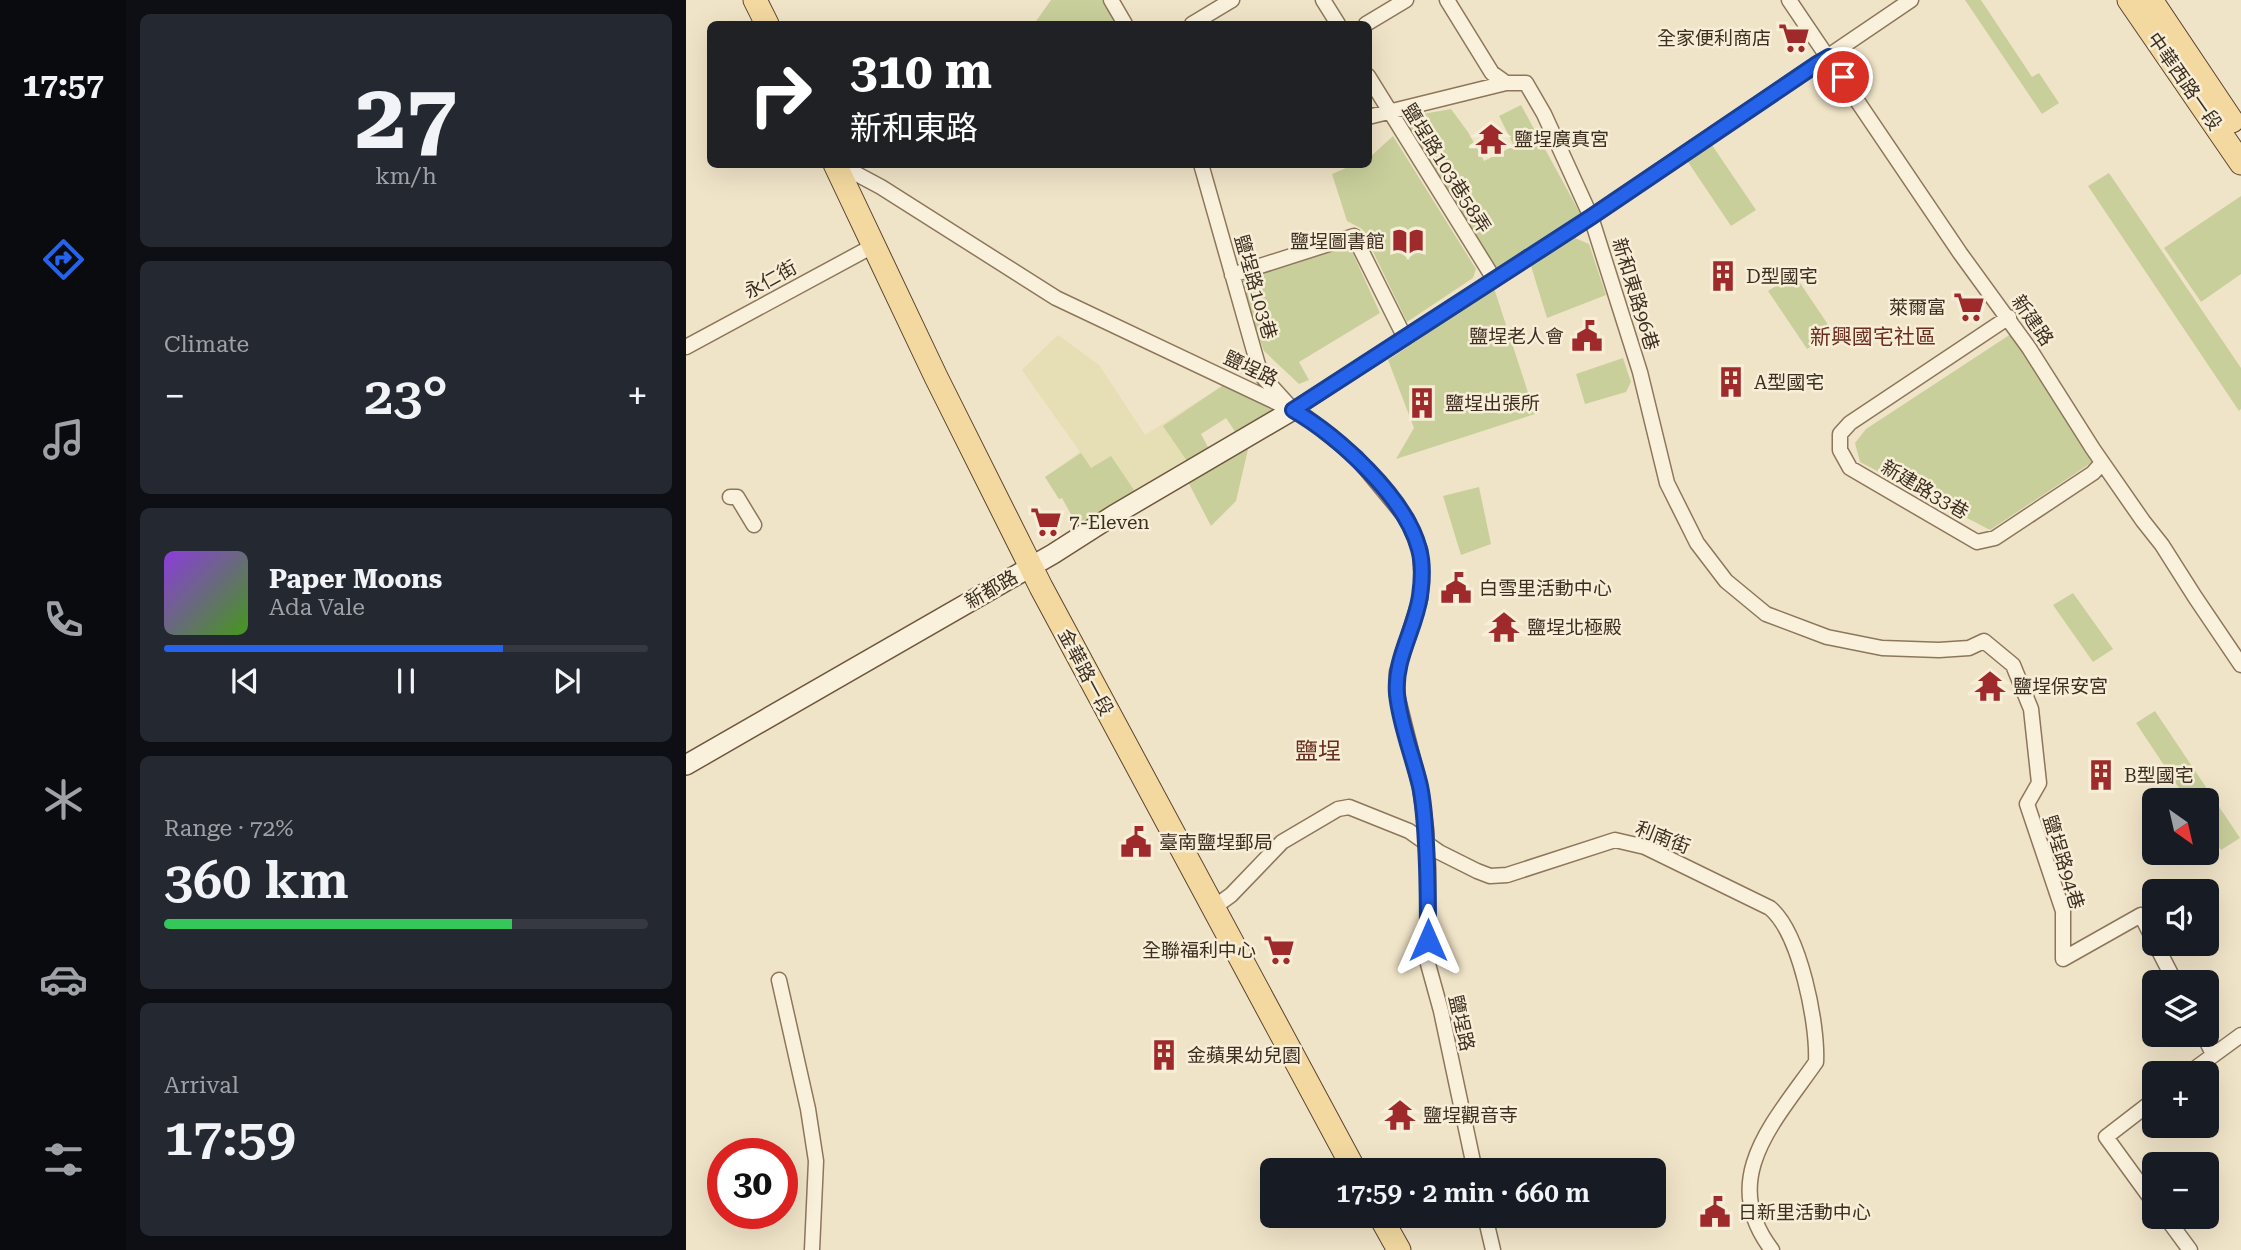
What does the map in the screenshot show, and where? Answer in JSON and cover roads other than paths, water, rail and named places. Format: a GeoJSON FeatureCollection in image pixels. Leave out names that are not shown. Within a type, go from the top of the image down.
{"type":"FeatureCollection","features":[{"type":"Feature","properties":{"kind":"main road"},"geometry":{"type":"LineString","coordinates":[[755,0],[766,21]]}},
{"type":"Feature","properties":{"kind":"main road","name":"中華西路一段"},"geometry":{"type":"LineString","coordinates":[[2129,0],[2241,163]]}},
{"type":"Feature","properties":{"kind":"main road","name":"中華西路一段"},"geometry":{"type":"LineString","coordinates":[[2151,0],[2241,135]]}},
{"type":"Feature","properties":{"kind":"main road","name":"金華路一段"},"geometry":{"type":"LineString","coordinates":[[839,168],[873,246],[1030,567],[1348,1158]]}},
{"type":"Feature","properties":{"kind":"main road"},"geometry":{"type":"LineString","coordinates":[[1387,1228],[1399,1250]]}},
{"type":"Feature","properties":{"kind":"street"},"geometry":{"type":"LineString","coordinates":[[1111,0],[1123,21]]}},
{"type":"Feature","properties":{"kind":"street"},"geometry":{"type":"LineString","coordinates":[[1197,21],[1232,0]]}},
{"type":"Feature","properties":{"kind":"street"},"geometry":{"type":"LineString","coordinates":[[1323,0],[1336,21]]}},
{"type":"Feature","properties":{"kind":"street"},"geometry":{"type":"LineString","coordinates":[[1371,21],[1406,0]]}},
{"type":"Feature","properties":{"kind":"street"},"geometry":{"type":"LineString","coordinates":[[1447,0],[1492,72],[1506,83]]}},
{"type":"Feature","properties":{"kind":"street","name":"新建路"},"geometry":{"type":"LineString","coordinates":[[1789,0],[1960,253],[2009,317],[2102,463],[2162,545],[2241,665]]}},
{"type":"Feature","properties":{"kind":"street"},"geometry":{"type":"LineString","coordinates":[[1293,410],[1591,217],[1912,0]]}},
{"type":"Feature","properties":{"kind":"street","name":"鹽埕路103巷58弄"},"geometry":{"type":"LineString","coordinates":[[1372,82],[1494,279]]}},
{"type":"Feature","properties":{"kind":"street"},"geometry":{"type":"LineString","coordinates":[[1372,116],[1506,83]]}},
{"type":"Feature","properties":{"kind":"street","name":"新和東路96巷"},"geometry":{"type":"LineString","coordinates":[[1506,83],[1526,83],[1544,114],[1591,217],[1640,372],[1667,482],[1697,543],[1726,581],[1766,614],[1827,637],[1882,648],[1939,650],[1969,648],[1984,641],[2012,665]]}},
{"type":"Feature","properties":{"kind":"street","name":"鹽埕路"},"geometry":{"type":"LineString","coordinates":[[845,168],[881,187],[1056,298],[1305,416],[1356,457],[1408,519],[1420,550],[1422,580],[1420,599],[1397,672],[1397,695],[1420,787],[1428,867],[1428,964],[1472,1158]]}},
{"type":"Feature","properties":{"kind":"street","name":"鹽埕路103巷"},"geometry":{"type":"LineString","coordinates":[[1207,168],[1232,275],[1258,365],[1263,377],[1293,410]]}},
{"type":"Feature","properties":{"kind":"street"},"geometry":{"type":"LineString","coordinates":[[1232,275],[1354,236],[1405,338]]}},
{"type":"Feature","properties":{"kind":"street","name":"永仁街"},"geometry":{"type":"LineString","coordinates":[[686,347],[873,246]]}},
{"type":"Feature","properties":{"kind":"street","name":"新建路33巷"},"geometry":{"type":"LineString","coordinates":[[2009,317],[1850,423],[1840,434],[1840,450],[1850,468],[1977,542],[1995,538],[2093,473],[2102,463]]}},
{"type":"Feature","properties":{"kind":"street","name":"新都路"},"geometry":{"type":"LineString","coordinates":[[686,765],[1030,567],[1293,410]]}},
{"type":"Feature","properties":{"kind":"street"},"geometry":{"type":"LineString","coordinates":[[730,497],[737,497],[754,525]]}},
{"type":"Feature","properties":{"kind":"street","name":"鹽埕路94巷"},"geometry":{"type":"LineString","coordinates":[[2012,665],[2031,709],[2039,783],[2027,804],[2063,911],[2063,959],[2141,915],[2142,917]]}},
{"type":"Feature","properties":{"kind":"street","name":"利南街"},"geometry":{"type":"LineString","coordinates":[[1213,908],[1231,895],[1282,842],[1338,809],[1349,807],[1409,831],[1467,866],[1490,876],[1507,875],[1615,841],[1645,847],[1770,908],[1784,923],[1803,970],[1817,1048],[1816,1062],[1762,1140],[1749,1179],[1752,1217],[1762,1238],[1772,1250]]}},
{"type":"Feature","properties":{"kind":"street"},"geometry":{"type":"LineString","coordinates":[[779,981],[808,1109],[816,1161],[812,1250]]}},
{"type":"Feature","properties":{"kind":"street"},"geometry":{"type":"LineString","coordinates":[[2204,1061],[2241,1035]]}},
{"type":"Feature","properties":{"kind":"street"},"geometry":{"type":"LineString","coordinates":[[2210,1047],[2213,1054]]}},
{"type":"Feature","properties":{"kind":"street"},"geometry":{"type":"LineString","coordinates":[[2142,1109],[2106,1137],[2142,1186]]}},
{"type":"Feature","properties":{"kind":"street"},"geometry":{"type":"LineString","coordinates":[[1488,1228],[1493,1250]]}},
{"type":"Feature","properties":{"kind":"street"},"geometry":{"type":"LineString","coordinates":[[2175,1229],[2190,1250]]}},
{"type":"Feature","properties":{"kind":"place","name":"全家便利商店"},"geometry":{"type":"Point","coordinates":[1794,38]}},
{"type":"Feature","properties":{"kind":"place","name":"鹽埕廣真宮"},"geometry":{"type":"Point","coordinates":[1491,139]}},
{"type":"Feature","properties":{"kind":"place","name":"鹽埕圖書館"},"geometry":{"type":"Point","coordinates":[1408,241]}},
{"type":"Feature","properties":{"kind":"place","name":"D型國宅"},"geometry":{"type":"Point","coordinates":[1723,276]}},
{"type":"Feature","properties":{"kind":"place","name":"萊爾富"},"geometry":{"type":"Point","coordinates":[1969,307]}},
{"type":"Feature","properties":{"kind":"place","name":"鹽埕老人會"},"geometry":{"type":"Point","coordinates":[1587,336]}},
{"type":"Feature","properties":{"kind":"place","name":"A型國宅"},"geometry":{"type":"Point","coordinates":[1731,382]}},
{"type":"Feature","properties":{"kind":"place","name":"鹽埕出張所"},"geometry":{"type":"Point","coordinates":[1422,403]}},
{"type":"Feature","properties":{"kind":"place","name":"7-Eleven"},"geometry":{"type":"Point","coordinates":[1046,522]}},
{"type":"Feature","properties":{"kind":"place","name":"白雪里活動中心"},"geometry":{"type":"Point","coordinates":[1456,588]}},
{"type":"Feature","properties":{"kind":"place","name":"鹽埕北極殿"},"geometry":{"type":"Point","coordinates":[1504,627]}},
{"type":"Feature","properties":{"kind":"place","name":"鹽埕保安宮"},"geometry":{"type":"Point","coordinates":[1990,686]}},
{"type":"Feature","properties":{"kind":"place","name":"B型國宅"},"geometry":{"type":"Point","coordinates":[2101,775]}},
{"type":"Feature","properties":{"kind":"place","name":"臺南鹽埕郵局"},"geometry":{"type":"Point","coordinates":[1136,842]}},
{"type":"Feature","properties":{"kind":"place","name":"全聯福利中心"},"geometry":{"type":"Point","coordinates":[1279,950]}},
{"type":"Feature","properties":{"kind":"place","name":"金蘋果幼兒園"},"geometry":{"type":"Point","coordinates":[1164,1055]}},
{"type":"Feature","properties":{"kind":"place","name":"鹽埕觀音寺"},"geometry":{"type":"Point","coordinates":[1400,1115]}},
{"type":"Feature","properties":{"kind":"place","name":"日新里活動中心"},"geometry":{"type":"Point","coordinates":[1715,1212]}},
{"type":"Feature","properties":{"kind":"district","name":"新興國宅社區"},"geometry":{"type":"Point","coordinates":[1873,337]}},
{"type":"Feature","properties":{"kind":"district","name":"鹽埕"},"geometry":{"type":"Point","coordinates":[1318,751]}}]}
